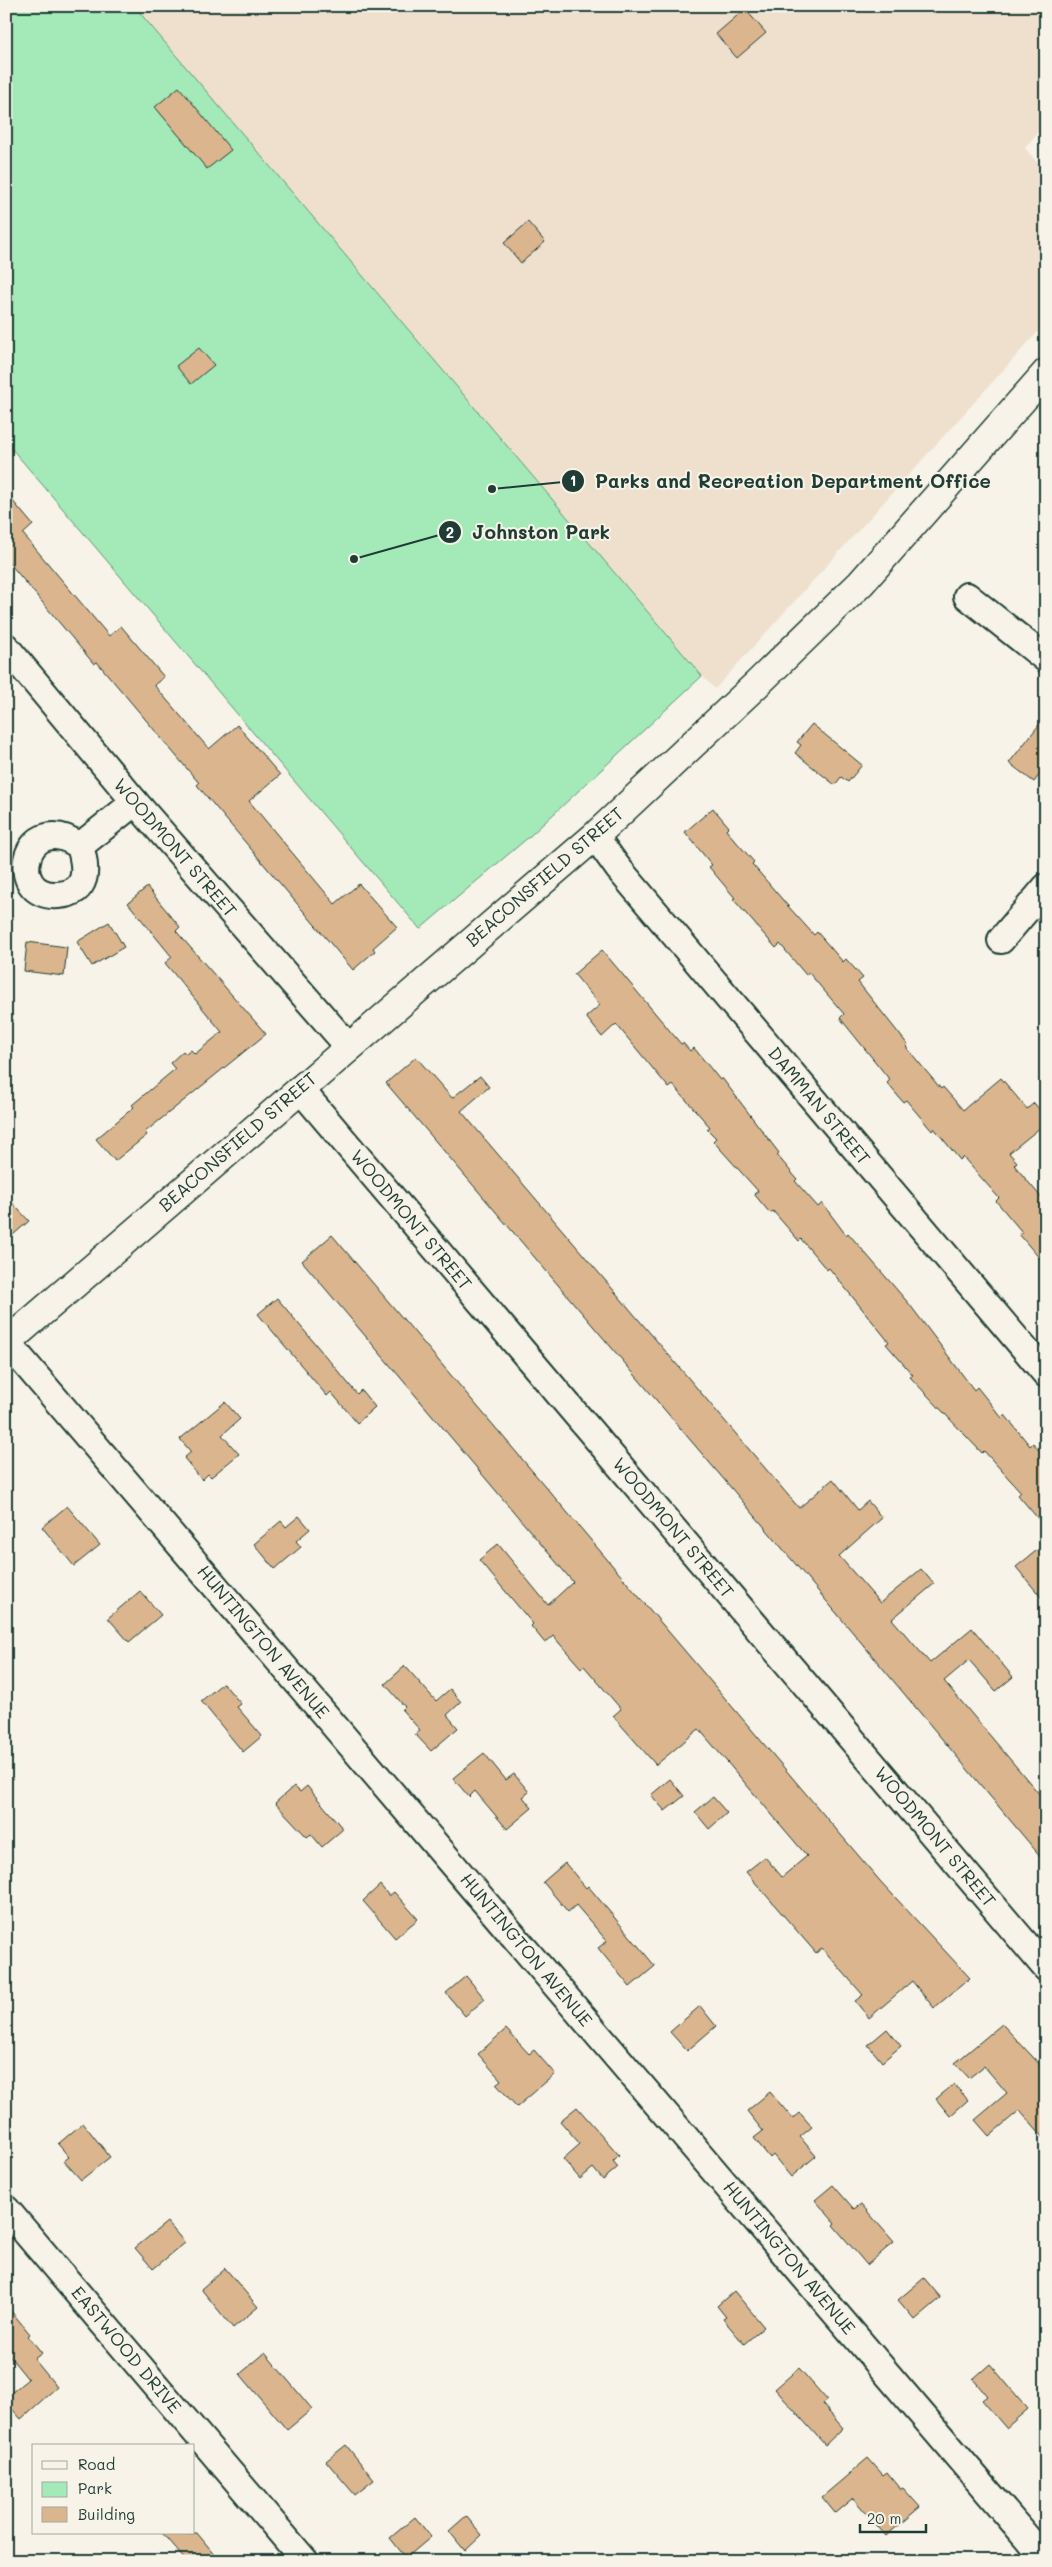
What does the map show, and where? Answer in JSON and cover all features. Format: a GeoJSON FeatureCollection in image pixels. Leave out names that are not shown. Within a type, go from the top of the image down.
{"type":"FeatureCollection","features":[{"type":"Feature","properties":{"kind":"street","name":"BEACONSFIELD STREET"},"geometry":{"type":"LineString","coordinates":[[7,1342],[348,1046],[595,836],[757,684],[861,583],[1046,373]]}},
{"type":"Feature","properties":{"kind":"street"},"geometry":{"type":"LineString","coordinates":[[967,596],[1046,659]]}},
{"type":"Feature","properties":{"kind":"street","name":"WOODMONT STREET"},"geometry":{"type":"LineString","coordinates":[[6,647],[135,802],[348,1046]]}},
{"type":"Feature","properties":{"kind":"street"},"geometry":{"type":"LineString","coordinates":[[80,846],[135,802]]}},
{"type":"Feature","properties":{"kind":"street","name":"DAMMAN STREET"},"geometry":{"type":"LineString","coordinates":[[595,836],[625,875],[1046,1374]]}},
{"type":"Feature","properties":{"kind":"street"},"geometry":{"type":"LineString","coordinates":[[1001,940],[1046,887]]}},
{"type":"Feature","properties":{"kind":"street","name":"WOODMONT STREET"},"geometry":{"type":"LineString","coordinates":[[300,1089],[1046,1968]]}},
{"type":"Feature","properties":{"kind":"street","name":"HUNTINGTON AVENUE"},"geometry":{"type":"LineString","coordinates":[[7,1342],[1046,2560]]}},
{"type":"Feature","properties":{"kind":"street","name":"EASTWOOD DRIVE"},"geometry":{"type":"LineString","coordinates":[[6,2209],[305,2561]]}},
{"type":"Feature","properties":{"kind":"shaded area"},"geometry":{"type":"Polygon","coordinates":[[[134,6],[1046,6],[1046,122],[1025,148],[1046,173],[1046,323],[715,689],[134,6]]]}},
{"type":"Feature","properties":{"kind":"green space"},"geometry":{"type":"Polygon","coordinates":[[[6,6],[134,6],[702,676],[530,836],[420,929],[6,442],[6,6]]]}},
{"type":"Feature","properties":{"kind":"building"},"geometry":{"type":"Polygon","coordinates":[[[745,9],[766,33],[737,58],[716,34],[745,9]]]}},
{"type":"Feature","properties":{"kind":"building"},"geometry":{"type":"Polygon","coordinates":[[[179,87],[231,150],[207,169],[155,107],[179,87]]]}},
{"type":"Feature","properties":{"kind":"building"},"geometry":{"type":"Polygon","coordinates":[[[528,222],[545,242],[521,263],[504,243],[528,222]]]}},
{"type":"Feature","properties":{"kind":"building"},"geometry":{"type":"Polygon","coordinates":[[[199,348],[214,365],[191,384],[176,366],[199,348]]]}},
{"type":"Feature","properties":{"kind":"building"},"geometry":{"type":"Polygon","coordinates":[[[6,493],[33,525],[23,534],[109,636],[121,626],[164,677],[154,685],[209,749],[237,725],[280,775],[249,801],[335,904],[359,884],[397,927],[373,948],[375,951],[353,970],[197,785],[199,783],[97,662],[94,664],[6,559],[6,493]]]}},
{"type":"Feature","properties":{"kind":"building"},"geometry":{"type":"Polygon","coordinates":[[[1046,716],[1046,766],[1034,782],[1009,763],[1046,716]]]}},
{"type":"Feature","properties":{"kind":"building"},"geometry":{"type":"Polygon","coordinates":[[[812,724],[862,765],[848,782],[841,777],[835,785],[795,753],[801,745],[797,742],[812,724]]]}},
{"type":"Feature","properties":{"kind":"building"},"geometry":{"type":"Polygon","coordinates":[[[713,808],[729,827],[726,830],[754,862],[752,864],[787,905],[814,935],[817,932],[843,962],[846,959],[863,978],[858,982],[908,1045],[906,1047],[941,1089],[943,1087],[963,1110],[1001,1078],[1027,1109],[1034,1103],[1046,1117],[1046,1123],[1009,1153],[1017,1162],[1014,1165],[1046,1203],[1046,1266],[1019,1234],[1022,1232],[996,1201],[999,1198],[963,1157],[960,1160],[934,1128],[932,1131],[906,1100],[903,1102],[887,1083],[890,1080],[840,1018],[844,1014],[809,973],[806,975],[780,944],[776,948],[733,899],[735,898],[709,867],[712,865],[685,832],[713,808]]]}},
{"type":"Feature","properties":{"kind":"building"},"geometry":{"type":"Polygon","coordinates":[[[147,887],[180,927],[176,931],[266,1034],[145,1132],[147,1135],[115,1161],[96,1139],[134,1107],[132,1105],[175,1069],[170,1063],[183,1051],[186,1054],[191,1050],[195,1054],[222,1032],[165,963],[172,957],[128,903],[147,887]]]}},
{"type":"Feature","properties":{"kind":"building"},"geometry":{"type":"Polygon","coordinates":[[[109,922],[124,947],[92,966],[77,942],[109,922]]]}},
{"type":"Feature","properties":{"kind":"building"},"geometry":{"type":"Polygon","coordinates":[[[27,942],[67,947],[64,976],[24,971],[27,942]]]}},
{"type":"Feature","properties":{"kind":"building"},"geometry":{"type":"Polygon","coordinates":[[[602,950],[681,1044],[683,1043],[690,1051],[694,1048],[720,1080],[722,1078],[779,1153],[777,1155],[797,1179],[795,1181],[818,1207],[822,1203],[846,1235],[848,1233],[910,1305],[974,1390],[977,1387],[1002,1418],[1005,1415],[1030,1446],[1033,1443],[1046,1459],[1046,1528],[1018,1495],[1021,1492],[984,1451],[982,1453],[910,1377],[913,1375],[886,1344],[889,1342],[829,1268],[827,1270],[801,1239],[799,1241],[773,1211],[770,1213],[754,1194],[758,1191],[713,1141],[716,1138],[707,1129],[710,1127],[673,1085],[669,1088],[616,1024],[602,1037],[586,1017],[600,1005],[574,974],[602,950]]]}},
{"type":"Feature","properties":{"kind":"building"},"geometry":{"type":"Polygon","coordinates":[[[416,1057],[452,1098],[480,1076],[489,1087],[461,1111],[799,1508],[833,1479],[858,1510],[868,1501],[882,1518],[839,1556],[880,1603],[921,1569],[934,1584],[892,1619],[930,1663],[972,1628],[1013,1677],[996,1691],[969,1660],[944,1681],[1046,1802],[1046,1863],[761,1523],[386,1083],[416,1057]]]}},
{"type":"Feature","properties":{"kind":"building"},"geometry":{"type":"Polygon","coordinates":[[[6,1196],[29,1221],[6,1241],[6,1196]]]}},
{"type":"Feature","properties":{"kind":"building"},"geometry":{"type":"Polygon","coordinates":[[[332,1235],[880,1881],[970,1978],[934,2008],[912,1981],[869,2018],[855,2001],[863,1995],[822,1948],[816,1953],[746,1872],[765,1857],[782,1877],[807,1856],[699,1729],[656,1765],[613,1716],[621,1709],[584,1666],[581,1668],[553,1636],[545,1643],[531,1626],[533,1624],[479,1560],[498,1544],[548,1605],[573,1582],[302,1261],[332,1235]]]}},
{"type":"Feature","properties":{"kind":"building"},"geometry":{"type":"Polygon","coordinates":[[[277,1298],[357,1394],[361,1390],[375,1407],[357,1423],[331,1392],[327,1396],[258,1314],[277,1298]]]}},
{"type":"Feature","properties":{"kind":"building"},"geometry":{"type":"Polygon","coordinates":[[[225,1402],[240,1419],[222,1435],[239,1454],[211,1477],[208,1474],[202,1480],[184,1458],[191,1452],[180,1439],[225,1402]]]}},
{"type":"Feature","properties":{"kind":"building"},"geometry":{"type":"Polygon","coordinates":[[[67,1506],[100,1545],[74,1566],[42,1527],[67,1506]]]}},
{"type":"Feature","properties":{"kind":"building"},"geometry":{"type":"Polygon","coordinates":[[[299,1516],[310,1529],[296,1541],[301,1547],[275,1569],[254,1544],[281,1521],[286,1527],[299,1516]]]}},
{"type":"Feature","properties":{"kind":"building"},"geometry":{"type":"Polygon","coordinates":[[[1046,1543],[1046,1603],[1016,1567],[1046,1543]]]}},
{"type":"Feature","properties":{"kind":"building"},"geometry":{"type":"Polygon","coordinates":[[[140,1591],[161,1615],[129,1642],[108,1618],[140,1591]]]}},
{"type":"Feature","properties":{"kind":"building"},"geometry":{"type":"Polygon","coordinates":[[[405,1666],[436,1701],[450,1689],[461,1702],[447,1715],[458,1728],[431,1751],[415,1734],[420,1730],[402,1710],[405,1707],[385,1684],[405,1666]]]}},
{"type":"Feature","properties":{"kind":"building"},"geometry":{"type":"Polygon","coordinates":[[[223,1683],[241,1704],[237,1707],[262,1736],[243,1752],[201,1701],[223,1683]]]}},
{"type":"Feature","properties":{"kind":"building"},"geometry":{"type":"Polygon","coordinates":[[[484,1753],[506,1780],[514,1774],[529,1792],[523,1797],[532,1808],[507,1829],[475,1791],[469,1797],[453,1778],[484,1753]]]}},
{"type":"Feature","properties":{"kind":"building"},"geometry":{"type":"Polygon","coordinates":[[[670,1779],[684,1796],[665,1811],[651,1795],[670,1779]]]}},
{"type":"Feature","properties":{"kind":"building"},"geometry":{"type":"Polygon","coordinates":[[[294,1786],[300,1792],[307,1786],[343,1829],[322,1847],[311,1834],[307,1837],[275,1803],[294,1786]]]}},
{"type":"Feature","properties":{"kind":"building"},"geometry":{"type":"Polygon","coordinates":[[[713,1797],[727,1813],[709,1829],[695,1812],[713,1797]]]}},
{"type":"Feature","properties":{"kind":"building"},"geometry":{"type":"Polygon","coordinates":[[[565,1863],[586,1888],[588,1886],[655,1966],[630,1987],[598,1948],[607,1941],[576,1905],[568,1912],[543,1882],[565,1863]]]}},
{"type":"Feature","properties":{"kind":"building"},"geometry":{"type":"Polygon","coordinates":[[[380,1885],[389,1896],[394,1892],[418,1919],[395,1938],[363,1901],[380,1885]]]}},
{"type":"Feature","properties":{"kind":"building"},"geometry":{"type":"Polygon","coordinates":[[[466,1976],[485,1999],[465,2016],[446,1993],[466,1976]]]}},
{"type":"Feature","properties":{"kind":"building"},"geometry":{"type":"Polygon","coordinates":[[[700,2006],[716,2026],[687,2051],[670,2032],[700,2006]]]}},
{"type":"Feature","properties":{"kind":"building"},"geometry":{"type":"Polygon","coordinates":[[[1002,2024],[1046,2071],[1046,2140],[1020,2110],[989,2136],[975,2120],[1007,2093],[984,2066],[969,2078],[955,2063],[1002,2024]]]}},
{"type":"Feature","properties":{"kind":"building"},"geometry":{"type":"Polygon","coordinates":[[[506,2029],[529,2054],[534,2050],[555,2074],[517,2107],[496,2084],[501,2080],[478,2054],[506,2029]]]}},
{"type":"Feature","properties":{"kind":"building"},"geometry":{"type":"Polygon","coordinates":[[[887,2029],[901,2046],[882,2062],[868,2045],[887,2029]]]}},
{"type":"Feature","properties":{"kind":"building"},"geometry":{"type":"Polygon","coordinates":[[[954,2084],[968,2100],[950,2116],[936,2099],[954,2084]]]}},
{"type":"Feature","properties":{"kind":"building"},"geometry":{"type":"Polygon","coordinates":[[[770,2092],[793,2119],[800,2113],[812,2127],[800,2137],[816,2156],[791,2177],[773,2155],[770,2158],[754,2138],[763,2131],[747,2111],[770,2092]]]}},
{"type":"Feature","properties":{"kind":"building"},"geometry":{"type":"Polygon","coordinates":[[[577,2107],[619,2155],[613,2161],[618,2167],[603,2180],[593,2168],[580,2179],[563,2159],[580,2144],[560,2121],[577,2107]]]}},
{"type":"Feature","properties":{"kind":"building"},"geometry":{"type":"Polygon","coordinates":[[[83,2123],[110,2157],[81,2180],[64,2161],[69,2157],[58,2144],[83,2123]]]}},
{"type":"Feature","properties":{"kind":"building"},"geometry":{"type":"Polygon","coordinates":[[[833,2185],[854,2209],[861,2204],[894,2242],[867,2265],[833,2225],[835,2223],[815,2200],[833,2185]]]}},
{"type":"Feature","properties":{"kind":"building"},"geometry":{"type":"Polygon","coordinates":[[[167,2222],[185,2243],[153,2269],[135,2248],[167,2222]]]}},
{"type":"Feature","properties":{"kind":"building"},"geometry":{"type":"Polygon","coordinates":[[[225,2268],[258,2307],[233,2328],[201,2289],[225,2268]]]}},
{"type":"Feature","properties":{"kind":"building"},"geometry":{"type":"Polygon","coordinates":[[[924,2278],[941,2298],[915,2320],[898,2300],[924,2278]]]}},
{"type":"Feature","properties":{"kind":"building"},"geometry":{"type":"Polygon","coordinates":[[[734,2291],[764,2327],[744,2344],[723,2319],[726,2317],[717,2306],[734,2291]]]}},
{"type":"Feature","properties":{"kind":"building"},"geometry":{"type":"Polygon","coordinates":[[[6,2305],[30,2334],[28,2336],[42,2353],[34,2359],[57,2387],[21,2419],[6,2402],[6,2397],[28,2379],[6,2352],[6,2305]]]}},
{"type":"Feature","properties":{"kind":"building"},"geometry":{"type":"Polygon","coordinates":[[[265,2353],[312,2409],[287,2430],[240,2374],[265,2353]]]}},
{"type":"Feature","properties":{"kind":"building"},"geometry":{"type":"Polygon","coordinates":[[[990,2364],[1028,2409],[1006,2428],[982,2400],[987,2396],[973,2379],[990,2364]]]}},
{"type":"Feature","properties":{"kind":"building"},"geometry":{"type":"Polygon","coordinates":[[[799,2368],[827,2400],[822,2404],[843,2428],[825,2445],[775,2389],[799,2368]]]}},
{"type":"Feature","properties":{"kind":"building"},"geometry":{"type":"Polygon","coordinates":[[[346,2445],[374,2480],[355,2495],[326,2461],[346,2445]]]}},
{"type":"Feature","properties":{"kind":"building"},"geometry":{"type":"Polygon","coordinates":[[[868,2458],[883,2475],[887,2472],[920,2507],[886,2536],[853,2498],[835,2513],[822,2497],[868,2458]]]}},
{"type":"Feature","properties":{"kind":"building"},"geometry":{"type":"Polygon","coordinates":[[[466,2516],[482,2535],[465,2551],[449,2531],[466,2516]]]}},
{"type":"Feature","properties":{"kind":"building"},"geometry":{"type":"Polygon","coordinates":[[[415,2517],[431,2537],[406,2558],[390,2538],[415,2517]]]}},
{"type":"Feature","properties":{"kind":"building"},"geometry":{"type":"Polygon","coordinates":[[[197,2533],[220,2561],[186,2561],[163,2534],[197,2533]]]}},
{"type":"Feature","properties":{"kind":"place","name":"Parks and Recreation Department Office"},"geometry":{"type":"Point","coordinates":[492,489]}},
{"type":"Feature","properties":{"kind":"place","name":"Johnston Park"},"geometry":{"type":"Point","coordinates":[354,559]}}]}
